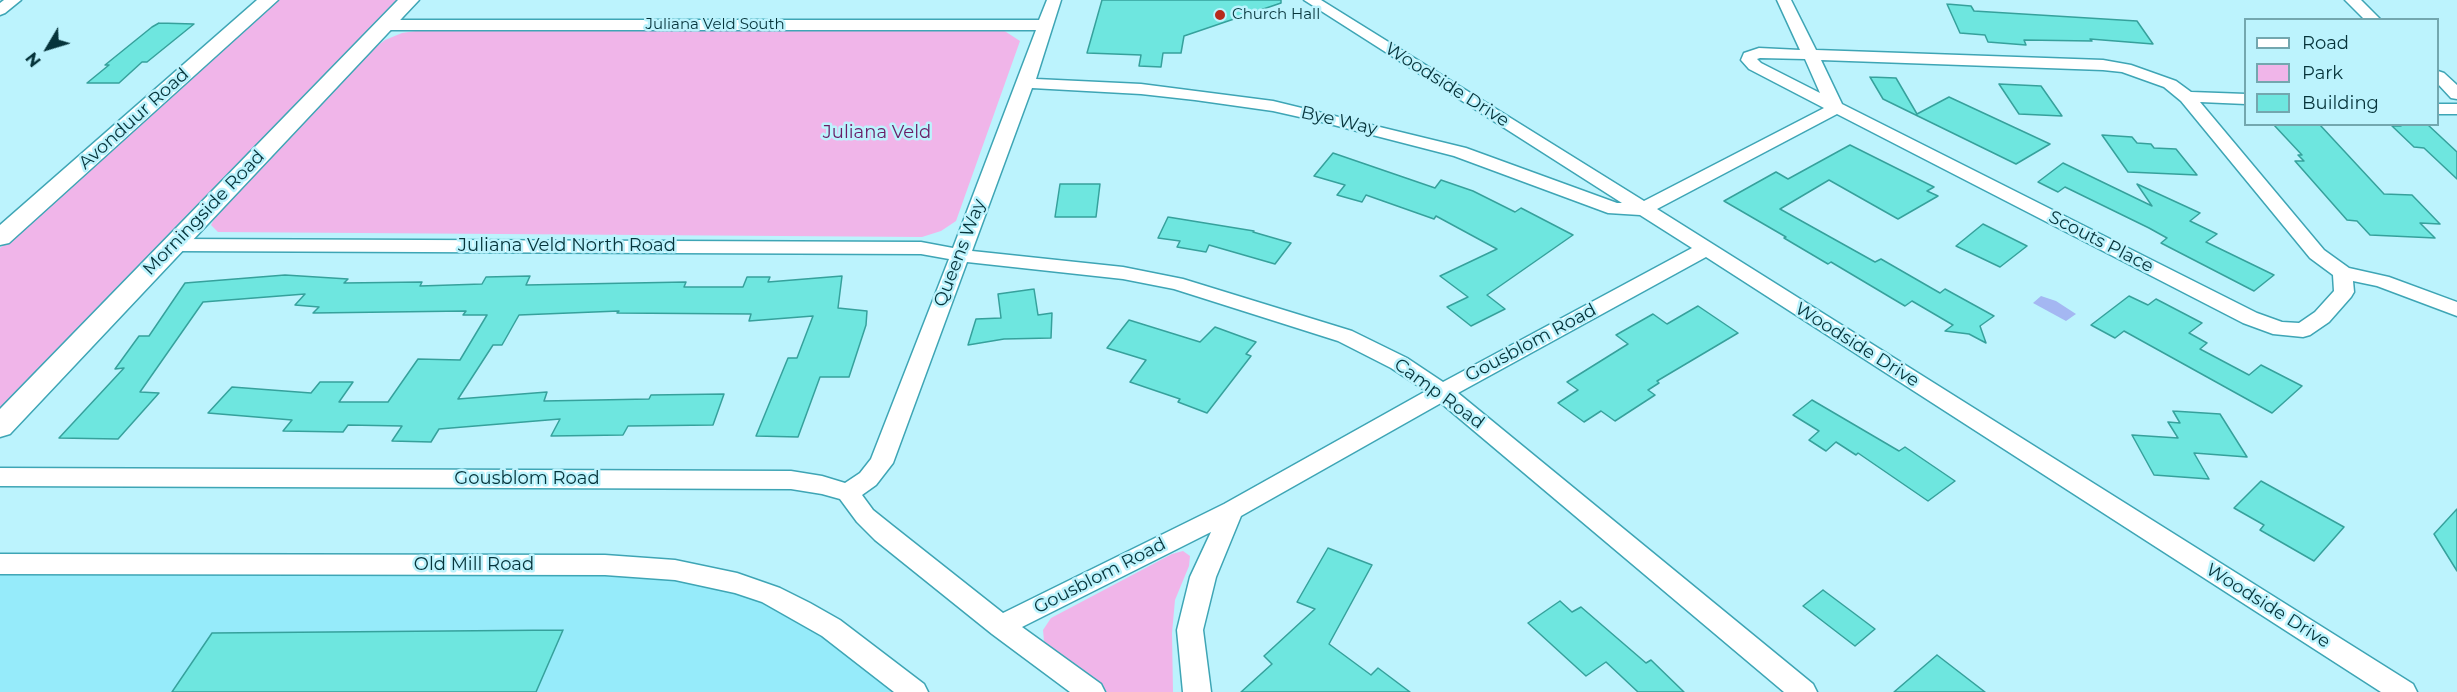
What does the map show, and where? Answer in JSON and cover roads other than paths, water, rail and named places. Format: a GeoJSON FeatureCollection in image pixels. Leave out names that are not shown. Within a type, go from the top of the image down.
{"type":"FeatureCollection","features":[{"type":"Feature","properties":{"kind":"street"},"geometry":{"type":"LineString","coordinates":[[0,10],[14,0]]}},
{"type":"Feature","properties":{"kind":"street","name":"Avonduur Road"},"geometry":{"type":"LineString","coordinates":[[0,238],[268,0]]}},
{"type":"Feature","properties":{"kind":"street","name":"Morningside Road"},"geometry":{"type":"LineString","coordinates":[[0,427],[410,0]]}},
{"type":"Feature","properties":{"kind":"street","name":"Queens Way"},"geometry":{"type":"LineString","coordinates":[[848,493],[868,479],[881,463],[1026,82],[1054,0]]}},
{"type":"Feature","properties":{"kind":"street","name":"Woodside Drive"},"geometry":{"type":"LineString","coordinates":[[1311,0],[2403,692]]}},
{"type":"Feature","properties":{"kind":"street"},"geometry":{"type":"LineString","coordinates":[[1642,208],[1836,108],[1784,0]]}},
{"type":"Feature","properties":{"kind":"street"},"geometry":{"type":"LineString","coordinates":[[2352,0],[2372,18]]}},
{"type":"Feature","properties":{"kind":"street","name":"Juliana Veld South"},"geometry":{"type":"LineString","coordinates":[[386,25],[1044,25]]}},
{"type":"Feature","properties":{"kind":"street","name":"Scouts Place"},"geometry":{"type":"LineString","coordinates":[[2343,273],[2344,292],[2322,316],[2302,330],[2280,329],[2250,318],[1836,108],[1755,66],[1749,60],[1750,56],[1759,52],[2103,66],[2125,68],[2146,75],[2170,84],[2187,97],[2317,254],[2343,273],[2382,281],[2457,309]]}},
{"type":"Feature","properties":{"kind":"street"},"geometry":{"type":"LineString","coordinates":[[2439,77],[2457,94]]}},
{"type":"Feature","properties":{"kind":"street","name":"Bye Way"},"geometry":{"type":"LineString","coordinates":[[1026,82],[1141,89],[1273,106],[1460,152],[1600,205],[1615,209],[1642,208]]}},
{"type":"Feature","properties":{"kind":"street"},"geometry":{"type":"LineString","coordinates":[[2187,97],[2244,99]]}},
{"type":"Feature","properties":{"kind":"street"},"geometry":{"type":"LineString","coordinates":[[2439,109],[2457,110]]}},
{"type":"Feature","properties":{"kind":"street","name":"Juliana Veld North Road"},"geometry":{"type":"LineString","coordinates":[[174,245],[921,248],[959,254]]}},
{"type":"Feature","properties":{"kind":"street","name":"Gousblom Road"},"geometry":{"type":"LineString","coordinates":[[1001,626],[1232,510],[1442,392],[1706,249]]}},
{"type":"Feature","properties":{"kind":"street","name":"Camp Road"},"geometry":{"type":"LineString","coordinates":[[959,254],[982,259],[1123,273],[1176,283],[1232,298],[1345,336],[1399,363],[1442,392],[1803,692]]}},
{"type":"Feature","properties":{"kind":"street","name":"Gousblom Road"},"geometry":{"type":"LineString","coordinates":[[0,477],[791,480],[822,485],[848,493]]}},
{"type":"Feature","properties":{"kind":"street"},"geometry":{"type":"LineString","coordinates":[[848,493],[865,516],[884,533],[1001,626],[1091,692]]}},
{"type":"Feature","properties":{"kind":"street"},"geometry":{"type":"LineString","coordinates":[[1197,692],[1190,630],[1203,577],[1232,510]]}},
{"type":"Feature","properties":{"kind":"street","name":"Old Mill Road"},"geometry":{"type":"LineString","coordinates":[[0,564],[605,565],[675,570],[737,583],[771,595],[801,610],[831,628],[914,692]]}},
{"type":"Feature","properties":{"kind":"place","name":"Church Hall"},"geometry":{"type":"Point","coordinates":[1220,15]}},
{"type":"Feature","properties":{"kind":"park label","name":"Juliana Veld"},"geometry":{"type":"Point","coordinates":[877,133]}}]}
